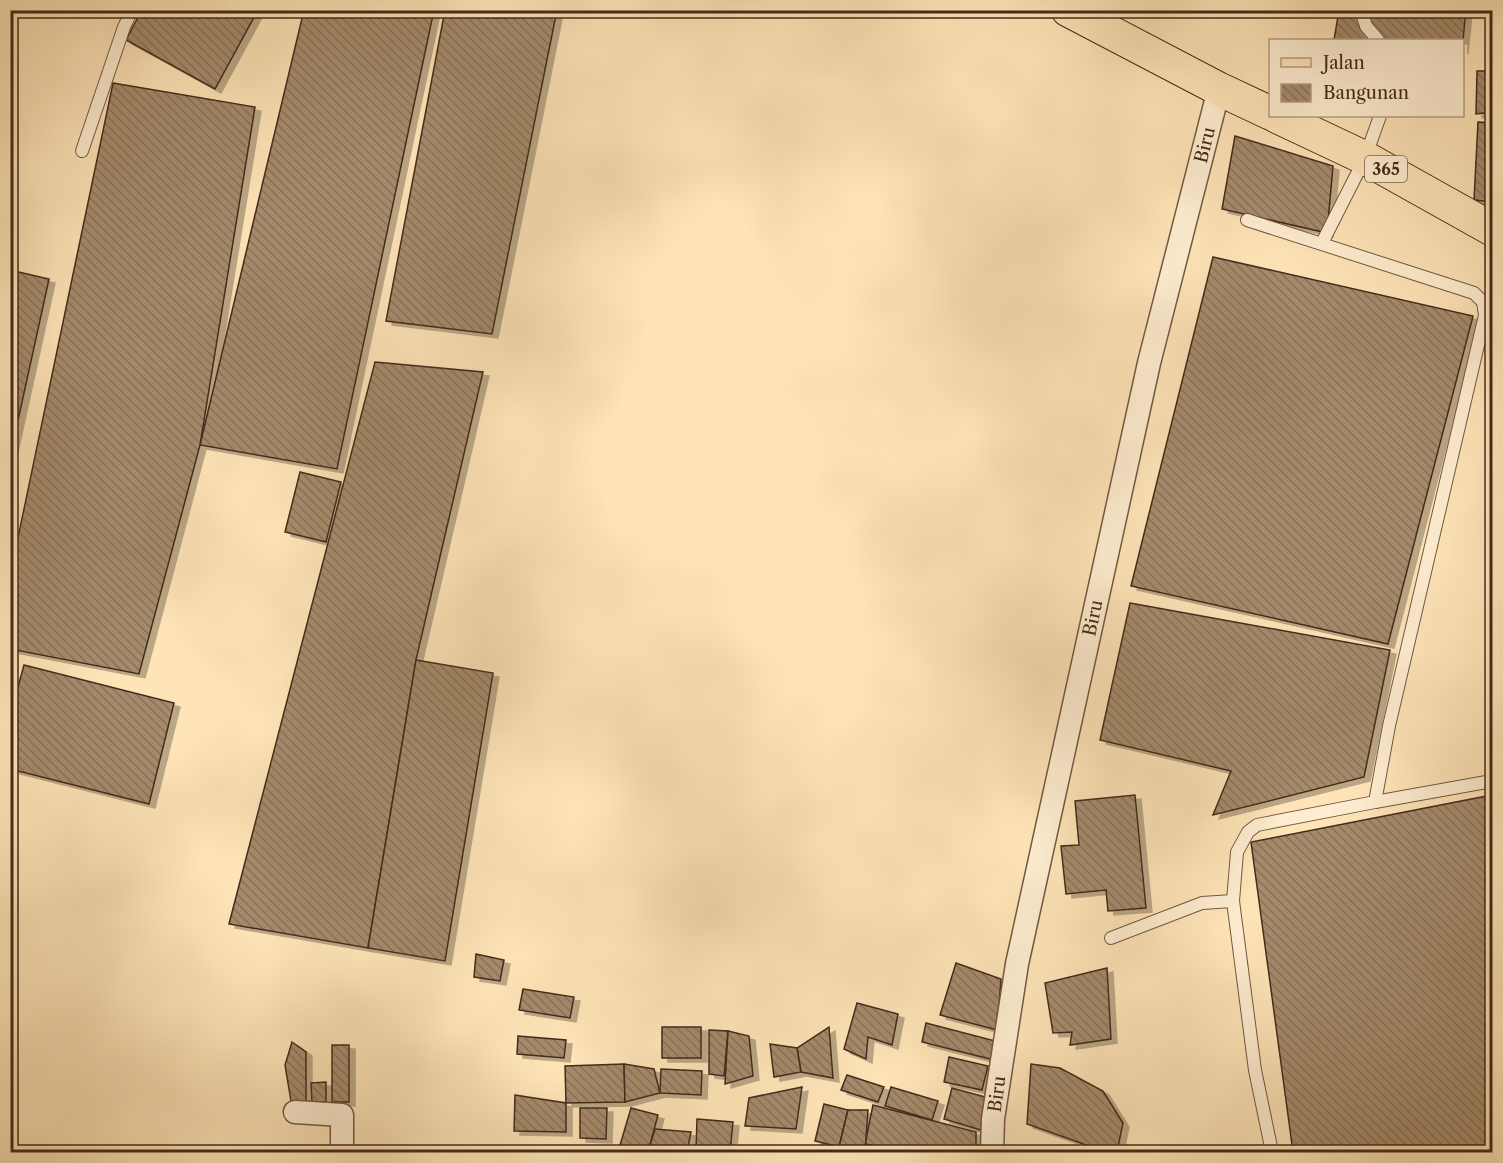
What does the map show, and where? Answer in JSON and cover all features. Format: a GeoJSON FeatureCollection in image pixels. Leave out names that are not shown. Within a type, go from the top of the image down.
{"type":"FeatureCollection","features":[{"type":"Feature","properties":{"kind":"main road"},"geometry":{"type":"LineString","coordinates":[[1068,10],[1269,113]]}},
{"type":"Feature","properties":{"kind":"main road","name":"365"},"geometry":{"type":"LineString","coordinates":[[1278,117],[1365,158],[1492,230]]}},
{"type":"Feature","properties":{"kind":"street","name":"Biru"},"geometry":{"type":"LineString","coordinates":[[992,1152],[993,1119],[1017,964],[1149,363],[1219,89]]}},
{"type":"Feature","properties":{"kind":"street"},"geometry":{"type":"LineString","coordinates":[[295,1112],[342,1115],[342,1152]]}},
{"type":"Feature","properties":{"kind":"lane"},"geometry":{"type":"LineString","coordinates":[[82,151],[124,27],[132,10]]}},
{"type":"Feature","properties":{"kind":"lane"},"geometry":{"type":"LineString","coordinates":[[1361,10],[1366,26],[1377,39]]}},
{"type":"Feature","properties":{"kind":"lane"},"geometry":{"type":"LineString","coordinates":[[1322,243],[1365,158],[1380,117]]}},
{"type":"Feature","properties":{"kind":"lane"},"geometry":{"type":"LineString","coordinates":[[1247,220],[1474,293],[1483,302],[1485,315],[1389,726],[1375,802]]}},
{"type":"Feature","properties":{"kind":"lane"},"geometry":{"type":"LineString","coordinates":[[1272,1152],[1255,1070],[1233,901],[1237,852],[1248,832],[1257,825],[1492,781]]}},
{"type":"Feature","properties":{"kind":"lane"},"geometry":{"type":"LineString","coordinates":[[1111,938],[1202,903],[1233,901]]}},
{"type":"Feature","properties":{"kind":"building"},"geometry":{"type":"Polygon","coordinates":[[[142,10],[258,10],[215,89],[126,40],[142,10]]]}},
{"type":"Feature","properties":{"kind":"building"},"geometry":{"type":"Polygon","coordinates":[[[304,10],[434,10],[337,469],[200,445],[304,10]]]}},
{"type":"Feature","properties":{"kind":"building"},"geometry":{"type":"Polygon","coordinates":[[[445,10],[557,10],[492,334],[386,321],[445,10]]]}},
{"type":"Feature","properties":{"kind":"building"},"geometry":{"type":"Polygon","coordinates":[[[1339,10],[1466,10],[1463,39],[1334,39],[1339,10]]]}},
{"type":"Feature","properties":{"kind":"building"},"geometry":{"type":"Polygon","coordinates":[[[1477,71],[1492,71],[1492,112],[1476,114],[1477,71]]]}},
{"type":"Feature","properties":{"kind":"building"},"geometry":{"type":"Polygon","coordinates":[[[113,83],[255,107],[200,445],[139,674],[10,649],[10,576],[113,83]]]}},
{"type":"Feature","properties":{"kind":"building"},"geometry":{"type":"Polygon","coordinates":[[[1478,122],[1492,123],[1492,202],[1474,200],[1478,122]]]}},
{"type":"Feature","properties":{"kind":"building"},"geometry":{"type":"Polygon","coordinates":[[[1235,136],[1333,166],[1327,233],[1222,209],[1235,136]]]}},
{"type":"Feature","properties":{"kind":"building"},"geometry":{"type":"Polygon","coordinates":[[[1213,257],[1473,316],[1388,644],[1131,586],[1213,257]]]}},
{"type":"Feature","properties":{"kind":"building"},"geometry":{"type":"Polygon","coordinates":[[[10,270],[49,279],[10,457],[10,270]]]}},
{"type":"Feature","properties":{"kind":"building"},"geometry":{"type":"Polygon","coordinates":[[[375,362],[483,372],[416,660],[368,948],[229,924],[375,362]]]}},
{"type":"Feature","properties":{"kind":"building"},"geometry":{"type":"Polygon","coordinates":[[[300,472],[341,482],[326,542],[285,532],[300,472]]]}},
{"type":"Feature","properties":{"kind":"building"},"geometry":{"type":"Polygon","coordinates":[[[1130,603],[1390,650],[1364,777],[1213,815],[1231,771],[1100,740],[1130,603]]]}},
{"type":"Feature","properties":{"kind":"building"},"geometry":{"type":"Polygon","coordinates":[[[416,660],[493,673],[445,961],[368,948],[416,660]]]}},
{"type":"Feature","properties":{"kind":"building"},"geometry":{"type":"Polygon","coordinates":[[[24,665],[174,703],[149,804],[10,769],[10,716],[24,665]]]}},
{"type":"Feature","properties":{"kind":"building"},"geometry":{"type":"Polygon","coordinates":[[[1135,795],[1146,908],[1108,911],[1106,890],[1066,894],[1061,846],[1079,845],[1075,801],[1135,795]]]}},
{"type":"Feature","properties":{"kind":"building"},"geometry":{"type":"Polygon","coordinates":[[[1492,795],[1492,1152],[1293,1152],[1251,842],[1492,795]]]}},
{"type":"Feature","properties":{"kind":"building"},"geometry":{"type":"Polygon","coordinates":[[[476,954],[504,960],[500,981],[474,977],[476,954]]]}},
{"type":"Feature","properties":{"kind":"building"},"geometry":{"type":"Polygon","coordinates":[[[956,963],[1001,979],[997,1030],[940,1015],[956,963]]]}},
{"type":"Feature","properties":{"kind":"building"},"geometry":{"type":"Polygon","coordinates":[[[1107,968],[1111,1039],[1070,1045],[1072,1032],[1053,1033],[1045,983],[1107,968]]]}},
{"type":"Feature","properties":{"kind":"building"},"geometry":{"type":"Polygon","coordinates":[[[523,989],[574,997],[570,1018],[519,1010],[523,989]]]}},
{"type":"Feature","properties":{"kind":"building"},"geometry":{"type":"Polygon","coordinates":[[[857,1003],[898,1014],[892,1045],[868,1037],[866,1059],[844,1049],[857,1003]]]}},
{"type":"Feature","properties":{"kind":"building"},"geometry":{"type":"Polygon","coordinates":[[[926,1023],[999,1042],[994,1060],[922,1042],[926,1023]]]}},
{"type":"Feature","properties":{"kind":"building"},"geometry":{"type":"Polygon","coordinates":[[[662,1027],[701,1027],[701,1058],[662,1058],[662,1027]]]}},
{"type":"Feature","properties":{"kind":"building"},"geometry":{"type":"Polygon","coordinates":[[[829,1027],[833,1078],[801,1072],[797,1048],[829,1027]]]}},
{"type":"Feature","properties":{"kind":"building"},"geometry":{"type":"Polygon","coordinates":[[[709,1030],[728,1031],[724,1076],[709,1074],[709,1030]]]}},
{"type":"Feature","properties":{"kind":"building"},"geometry":{"type":"Polygon","coordinates":[[[728,1031],[749,1036],[753,1076],[725,1084],[728,1031]]]}},
{"type":"Feature","properties":{"kind":"building"},"geometry":{"type":"Polygon","coordinates":[[[518,1036],[566,1040],[564,1058],[517,1054],[518,1036]]]}},
{"type":"Feature","properties":{"kind":"building"},"geometry":{"type":"Polygon","coordinates":[[[292,1042],[306,1052],[306,1102],[291,1101],[285,1065],[292,1042]]]}},
{"type":"Feature","properties":{"kind":"building"},"geometry":{"type":"Polygon","coordinates":[[[770,1044],[797,1048],[801,1072],[774,1077],[770,1044]]]}},
{"type":"Feature","properties":{"kind":"building"},"geometry":{"type":"Polygon","coordinates":[[[332,1045],[349,1045],[349,1102],[332,1102],[332,1045]]]}},
{"type":"Feature","properties":{"kind":"building"},"geometry":{"type":"Polygon","coordinates":[[[949,1057],[988,1066],[982,1090],[944,1082],[949,1057]]]}},
{"type":"Feature","properties":{"kind":"building"},"geometry":{"type":"Polygon","coordinates":[[[624,1064],[625,1102],[566,1103],[565,1066],[624,1064]]]}},
{"type":"Feature","properties":{"kind":"building"},"geometry":{"type":"Polygon","coordinates":[[[624,1064],[654,1069],[660,1093],[625,1102],[624,1064]]]}},
{"type":"Feature","properties":{"kind":"building"},"geometry":{"type":"Polygon","coordinates":[[[1031,1064],[1060,1068],[1103,1091],[1123,1123],[1117,1152],[1106,1152],[1027,1124],[1031,1064]]]}},
{"type":"Feature","properties":{"kind":"building"},"geometry":{"type":"Polygon","coordinates":[[[661,1069],[702,1071],[701,1095],[660,1093],[661,1069]]]}},
{"type":"Feature","properties":{"kind":"building"},"geometry":{"type":"Polygon","coordinates":[[[847,1075],[884,1087],[878,1102],[841,1090],[847,1075]]]}},
{"type":"Feature","properties":{"kind":"building"},"geometry":{"type":"Polygon","coordinates":[[[326,1082],[326,1102],[312,1102],[311,1083],[326,1082]]]}},
{"type":"Feature","properties":{"kind":"building"},"geometry":{"type":"Polygon","coordinates":[[[802,1087],[796,1129],[745,1126],[749,1098],[802,1087]]]}},
{"type":"Feature","properties":{"kind":"building"},"geometry":{"type":"Polygon","coordinates":[[[891,1087],[938,1101],[932,1120],[885,1106],[891,1087]]]}},
{"type":"Feature","properties":{"kind":"building"},"geometry":{"type":"Polygon","coordinates":[[[952,1088],[989,1098],[984,1131],[944,1119],[952,1088]]]}},
{"type":"Feature","properties":{"kind":"building"},"geometry":{"type":"Polygon","coordinates":[[[515,1095],[566,1103],[566,1132],[514,1131],[515,1095]]]}},
{"type":"Feature","properties":{"kind":"building"},"geometry":{"type":"Polygon","coordinates":[[[824,1104],[848,1110],[839,1147],[815,1141],[824,1104]]]}},
{"type":"Feature","properties":{"kind":"building"},"geometry":{"type":"Polygon","coordinates":[[[873,1105],[976,1132],[976,1152],[908,1152],[865,1144],[873,1105]]]}},
{"type":"Feature","properties":{"kind":"building"},"geometry":{"type":"Polygon","coordinates":[[[580,1108],[607,1108],[606,1139],[580,1138],[580,1108]]]}},
{"type":"Feature","properties":{"kind":"building"},"geometry":{"type":"Polygon","coordinates":[[[631,1108],[658,1115],[648,1152],[618,1152],[631,1108]]]}},
{"type":"Feature","properties":{"kind":"building"},"geometry":{"type":"Polygon","coordinates":[[[848,1110],[868,1110],[865,1152],[839,1147],[848,1110]]]}},
{"type":"Feature","properties":{"kind":"building"},"geometry":{"type":"Polygon","coordinates":[[[697,1119],[733,1122],[730,1152],[696,1152],[697,1119]]]}},
{"type":"Feature","properties":{"kind":"building"},"geometry":{"type":"Polygon","coordinates":[[[655,1129],[691,1132],[687,1152],[648,1152],[655,1129]]]}}]}
